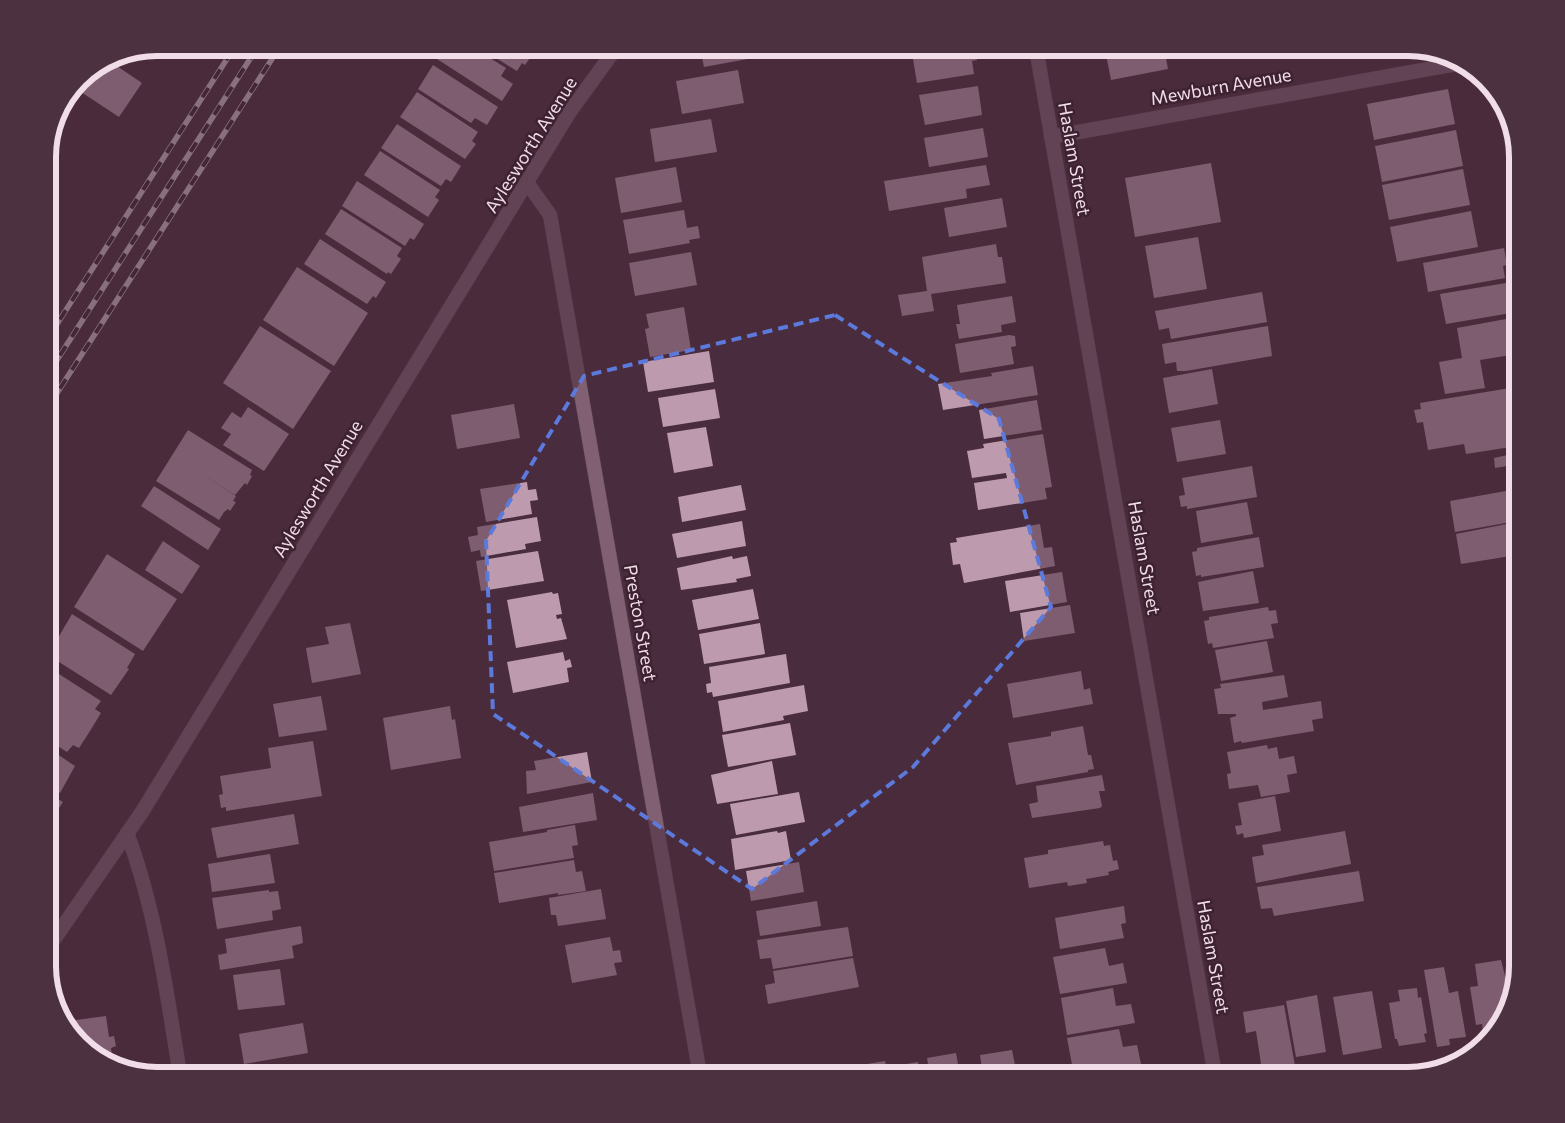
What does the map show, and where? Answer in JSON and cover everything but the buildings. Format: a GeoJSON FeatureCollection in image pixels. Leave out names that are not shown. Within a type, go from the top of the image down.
{"type":"FeatureCollection","features":[{"type":"Feature","properties":{"kind":"street","name":"Aylesworth Avenue"},"geometry":{"type":"LineString","coordinates":[[56,936],[148,804],[528,184],[569,113],[610,56]]}},
{"type":"Feature","properties":{"kind":"street","name":"Haslam Street"},"geometry":{"type":"LineString","coordinates":[[1037,56],[1213,1067]]}},
{"type":"Feature","properties":{"kind":"street","name":"Mewburn Avenue"},"geometry":{"type":"LineString","coordinates":[[1051,137],[1449,65]]}},
{"type":"Feature","properties":{"kind":"street","name":"Preston Street"},"geometry":{"type":"LineString","coordinates":[[528,184],[550,215],[698,1067]]}},
{"type":"Feature","properties":{"kind":"street"},"geometry":{"type":"LineString","coordinates":[[127,833],[137,860],[159,948],[179,1067]]}},
{"type":"Feature","properties":{"kind":"highlighted area"},"geometry":{"type":"Polygon","coordinates":[[[835,315],[999,419],[1051,607],[913,767],[752,889],[493,714],[486,541],[584,376],[835,315]]]}},
{"type":"Feature","properties":{"kind":"railway"},"geometry":{"type":"LineString","coordinates":[[56,326],[229,56]]}},
{"type":"Feature","properties":{"kind":"railway"},"geometry":{"type":"LineString","coordinates":[[56,362],[252,56]]}},
{"type":"Feature","properties":{"kind":"railway"},"geometry":{"type":"LineString","coordinates":[[56,395],[274,56]]}}]}
